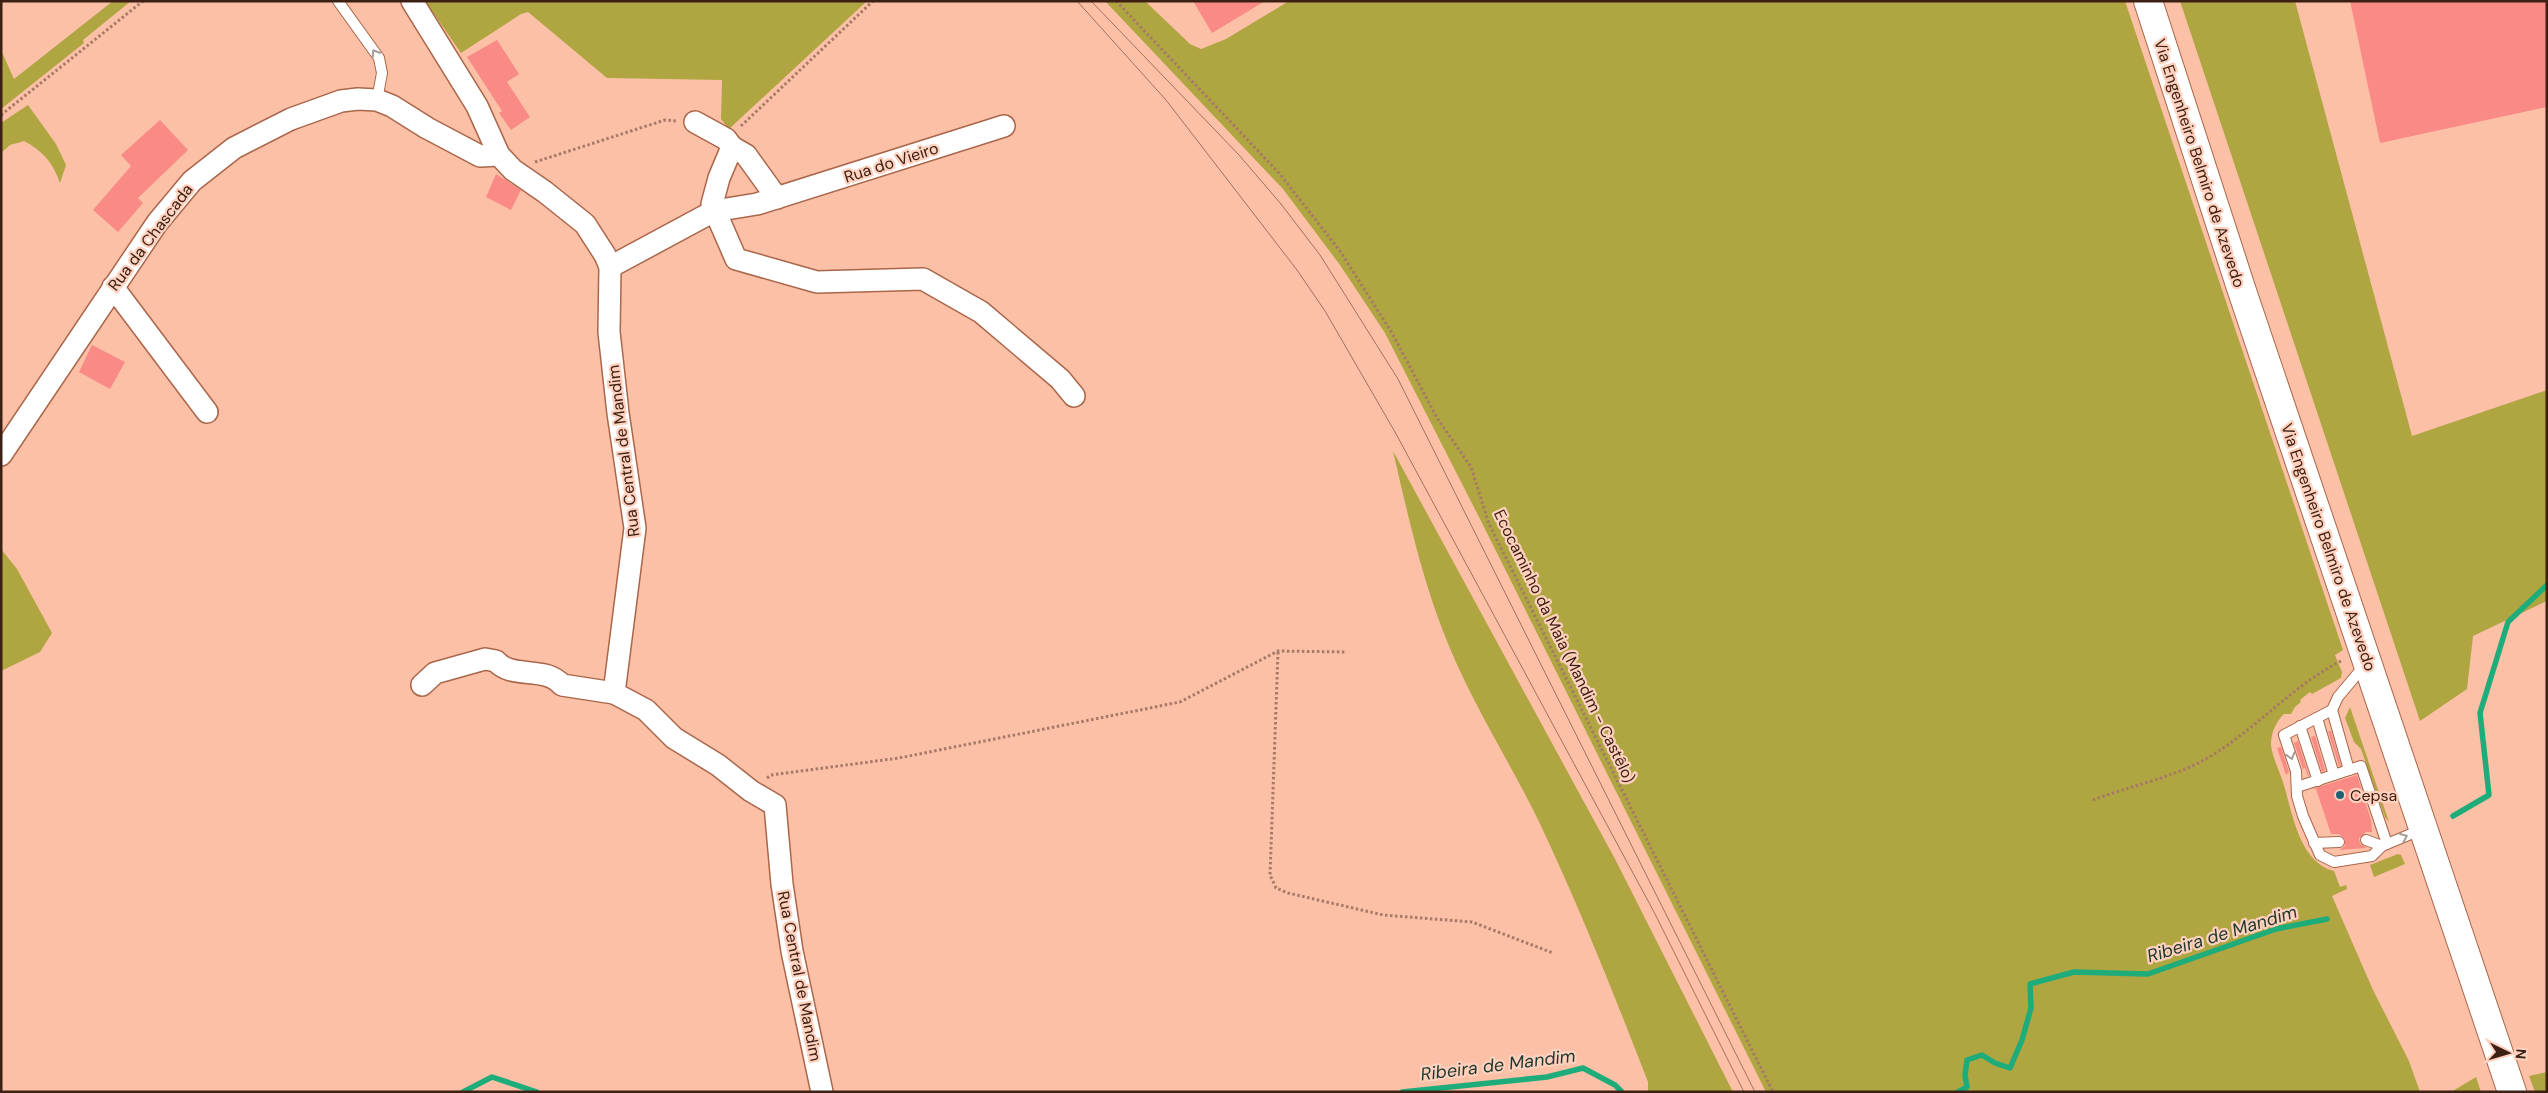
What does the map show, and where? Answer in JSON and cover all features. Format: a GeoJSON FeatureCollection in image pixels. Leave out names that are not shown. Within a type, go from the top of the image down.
{"type":"FeatureCollection","features":[{"type":"Feature","properties":{"kind":"main road","name":"Via Engenheiro Belmiro de Azevedo"},"geometry":{"type":"LineString","coordinates":[[2148,1],[2512,1092]]}},
{"type":"Feature","properties":{"kind":"street"},"geometry":{"type":"LineString","coordinates":[[412,1],[477,106],[506,162]]}},
{"type":"Feature","properties":{"kind":"street","name":"Rua da Chascada"},"geometry":{"type":"LineString","coordinates":[[1,455],[113,287],[179,194],[206,169],[234,148],[291,119],[341,102],[358,99],[377,100],[480,156],[506,162]]}},
{"type":"Feature","properties":{"kind":"street"},"geometry":{"type":"LineString","coordinates":[[695,122],[726,139],[732,147],[746,155],[777,198]]}},
{"type":"Feature","properties":{"kind":"street","name":"Rua do Vieiro"},"geometry":{"type":"LineString","coordinates":[[610,267],[714,211],[777,198],[1004,126]]}},
{"type":"Feature","properties":{"kind":"street"},"geometry":{"type":"LineString","coordinates":[[732,147],[712,204],[736,259],[817,282],[923,279],[981,312],[1060,379],[1074,396]]}},
{"type":"Feature","properties":{"kind":"street","name":"Rua Central de Mandim"},"geometry":{"type":"LineString","coordinates":[[506,162],[585,224],[605,255],[610,267],[609,332],[618,413],[635,528],[614,693],[646,710],[674,738],[718,765],[751,791],[775,805],[782,884],[792,951],[822,1092]]}},
{"type":"Feature","properties":{"kind":"street"},"geometry":{"type":"LineString","coordinates":[[113,287],[207,412]]}},
{"type":"Feature","properties":{"kind":"street"},"geometry":{"type":"LineString","coordinates":[[422,685],[435,673],[485,659],[496,661],[501,666],[515,670],[541,673],[557,678],[562,685],[614,693]]}},
{"type":"Feature","properties":{"kind":"lane"},"geometry":{"type":"LineString","coordinates":[[338,1],[380,58],[382,73],[377,100]]}},
{"type":"Feature","properties":{"kind":"lane"},"geometry":{"type":"LineString","coordinates":[[2366,656],[2354,681],[2338,697],[2332,710],[2284,735],[2296,771],[2297,788],[2303,816],[2320,855],[2334,862],[2372,856],[2385,845],[2424,828]]}},
{"type":"Feature","properties":{"kind":"lane"},"geometry":{"type":"LineString","coordinates":[[2332,710],[2349,770]]}},
{"type":"Feature","properties":{"kind":"lane"},"geometry":{"type":"LineString","coordinates":[[2317,718],[2334,775]]}},
{"type":"Feature","properties":{"kind":"lane"},"geometry":{"type":"LineString","coordinates":[[2300,726],[2318,780]]}},
{"type":"Feature","properties":{"kind":"lane"},"geometry":{"type":"LineString","coordinates":[[2297,788],[2361,766],[2385,845]]}},
{"type":"Feature","properties":{"kind":"lane"},"geometry":{"type":"LineString","coordinates":[[2366,840],[2385,845]]}},
{"type":"Feature","properties":{"kind":"lane"},"geometry":{"type":"LineString","coordinates":[[2314,843],[2339,842]]}},
{"type":"Feature","properties":{"kind":"path"},"geometry":{"type":"LineString","coordinates":[[1,114],[143,1]]}},
{"type":"Feature","properties":{"kind":"path"},"geometry":{"type":"LineString","coordinates":[[732,147],[739,128],[873,1]]}},
{"type":"Feature","properties":{"kind":"path","name":"Ecocaminho da Maia (Mandim - Castêlo)"},"geometry":{"type":"LineString","coordinates":[[1116,1],[1279,173],[1340,251],[1392,333],[1437,418],[1471,467],[1489,524],[1772,1092]]}},
{"type":"Feature","properties":{"kind":"path"},"geometry":{"type":"LineString","coordinates":[[506,162],[664,120],[695,122]]}},
{"type":"Feature","properties":{"kind":"path"},"geometry":{"type":"LineString","coordinates":[[1278,652],[1270,876],[1276,888],[1288,893],[1383,915],[1472,922],[1553,952]]}},
{"type":"Feature","properties":{"kind":"path"},"geometry":{"type":"LineString","coordinates":[[751,791],[771,775],[899,758],[1180,702],[1278,652],[1347,652]]}},
{"type":"Feature","properties":{"kind":"path"},"geometry":{"type":"LineString","coordinates":[[2093,800],[2204,760],[2260,722],[2330,667],[2366,656]]}},
{"type":"Feature","properties":{"kind":"shaded area"},"geometry":{"type":"Polygon","coordinates":[[[113,1],[131,1],[83,40],[84,43],[1,109],[1,50],[14,79],[113,1]]]}},
{"type":"Feature","properties":{"kind":"shaded area"},"geometry":{"type":"Polygon","coordinates":[[[425,1],[867,1],[729,129],[721,119],[722,80],[607,78],[528,12],[521,14],[461,53],[425,1]]]}},
{"type":"Feature","properties":{"kind":"shaded area"},"geometry":{"type":"Polygon","coordinates":[[[1105,1],[1145,1],[1190,44],[1201,49],[1226,39],[1289,1],[2125,1],[2343,650],[2335,655],[2342,672],[2341,678],[2312,694],[2310,692],[2300,700],[2301,702],[2291,714],[2284,714],[2276,724],[2271,745],[2273,754],[2294,821],[2305,847],[2322,866],[2334,871],[2340,887],[2346,885],[2347,889],[2332,896],[2373,990],[2409,1061],[2420,1092],[1766,1092],[1385,333],[1340,265],[1283,189],[1105,1]]]}},
{"type":"Feature","properties":{"kind":"shaded area"},"geometry":{"type":"Polygon","coordinates":[[[2180,1],[2295,1],[2412,436],[2547,390],[2547,601],[2473,636],[2467,689],[2420,721],[2180,1]]]}},
{"type":"Feature","properties":{"kind":"shaded area"},"geometry":{"type":"Polygon","coordinates":[[[28,105],[56,144],[66,165],[60,183],[54,169],[46,158],[37,149],[24,141],[10,145],[1,153],[1,123],[28,105]]]}},
{"type":"Feature","properties":{"kind":"shaded area"},"geometry":{"type":"Polygon","coordinates":[[[1393,451],[1615,859],[1733,1092],[1648,1092],[1648,1082],[1623,1018],[1556,859],[1531,805],[1470,692],[1449,646],[1431,599],[1410,525],[1393,451]]]}},
{"type":"Feature","properties":{"kind":"shaded area"},"geometry":{"type":"Polygon","coordinates":[[[1,549],[17,569],[52,633],[40,652],[1,671],[1,549]]]}},
{"type":"Feature","properties":{"kind":"shaded area"},"geometry":{"type":"Polygon","coordinates":[[[2350,707],[2389,822],[2385,817],[2361,749],[2354,742],[2345,718],[2350,707]]]}},
{"type":"Feature","properties":{"kind":"shaded area"},"geometry":{"type":"Polygon","coordinates":[[[2398,854],[2401,855],[2405,864],[2374,877],[2370,865],[2398,854]]]}},
{"type":"Feature","properties":{"kind":"shaded area"},"geometry":{"type":"Polygon","coordinates":[[[2547,1072],[2547,1092],[2535,1092],[2529,1076],[2547,1072]]]}},
{"type":"Feature","properties":{"kind":"shaded area"},"geometry":{"type":"Polygon","coordinates":[[[2476,1077],[2481,1092],[2451,1092],[2476,1077]]]}},
{"type":"Feature","properties":{"kind":"building"},"geometry":{"type":"Polygon","coordinates":[[[1193,1],[1265,1],[1212,33],[1193,1]]]}},
{"type":"Feature","properties":{"kind":"building"},"geometry":{"type":"Polygon","coordinates":[[[2350,1],[2547,1],[2547,107],[2380,143],[2350,1]]]}},
{"type":"Feature","properties":{"kind":"building"},"geometry":{"type":"Polygon","coordinates":[[[497,40],[519,74],[507,82],[530,117],[511,130],[499,113],[502,111],[467,57],[497,40]]]}},
{"type":"Feature","properties":{"kind":"building"},"geometry":{"type":"Polygon","coordinates":[[[160,120],[188,150],[138,198],[143,203],[118,232],[93,210],[131,166],[121,155],[160,120]]]}},
{"type":"Feature","properties":{"kind":"building"},"geometry":{"type":"Polygon","coordinates":[[[496,174],[521,190],[511,210],[486,197],[496,174]]]}},
{"type":"Feature","properties":{"kind":"building"},"geometry":{"type":"Polygon","coordinates":[[[92,345],[125,362],[110,389],[79,372],[92,345]]]}},
{"type":"Feature","properties":{"kind":"building"},"geometry":{"type":"Polygon","coordinates":[[[2328,731],[2331,731],[2341,766],[2339,766],[2328,731]]]}},
{"type":"Feature","properties":{"kind":"building"},"geometry":{"type":"Polygon","coordinates":[[[2315,736],[2325,770],[2322,772],[2311,737],[2315,736]]]}},
{"type":"Feature","properties":{"kind":"building"},"geometry":{"type":"Polygon","coordinates":[[[2298,741],[2309,776],[2305,768],[2303,769],[2294,743],[2298,741]]]}},
{"type":"Feature","properties":{"kind":"building"},"geometry":{"type":"Polygon","coordinates":[[[2281,747],[2289,772],[2286,775],[2277,748],[2281,747]]]}},
{"type":"Feature","properties":{"kind":"building"},"geometry":{"type":"Polygon","coordinates":[[[2357,775],[2371,820],[2372,832],[2366,832],[2359,838],[2360,844],[2367,848],[2339,850],[2345,846],[2345,839],[2339,834],[2331,834],[2316,789],[2312,789],[2357,775]]]}},
{"type":"Feature","properties":{"kind":"waterway","name":"Ribeira de Mandim"},"geometry":{"type":"LineString","coordinates":[[2453,816],[2489,795],[2480,713],[2508,622],[2547,585]]}},
{"type":"Feature","properties":{"kind":"waterway","name":"Ribeira de Mandim"},"geometry":{"type":"LineString","coordinates":[[1958,1092],[1967,1087],[1965,1075],[1967,1060],[1982,1055],[1995,1063],[2010,1068],[2022,1040],[2031,1008],[2030,984],[2074,972],[2148,974],[2276,929],[2327,919]]}},
{"type":"Feature","properties":{"kind":"waterway","name":"Ribeira de Mandim"},"geometry":{"type":"LineString","coordinates":[[1402,1092],[1547,1077],[1583,1068],[1615,1085],[1622,1092]]}},
{"type":"Feature","properties":{"kind":"waterway","name":"Ribeira de Mandim"},"geometry":{"type":"LineString","coordinates":[[463,1092],[492,1077],[537,1092]]}},
{"type":"Feature","properties":{"kind":"tram line"},"geometry":{"type":"LineString","coordinates":[[1077,1],[1166,100],[1297,270],[1325,311],[1395,432],[1654,912],[1744,1092]]}},
{"type":"Feature","properties":{"kind":"tram line"},"geometry":{"type":"LineString","coordinates":[[1091,1],[1239,155],[1281,204],[1320,255],[1398,379],[1755,1092]]}},
{"type":"Feature","properties":{"kind":"place","name":"Cepsa"},"geometry":{"type":"Point","coordinates":[2340,795]}}]}
